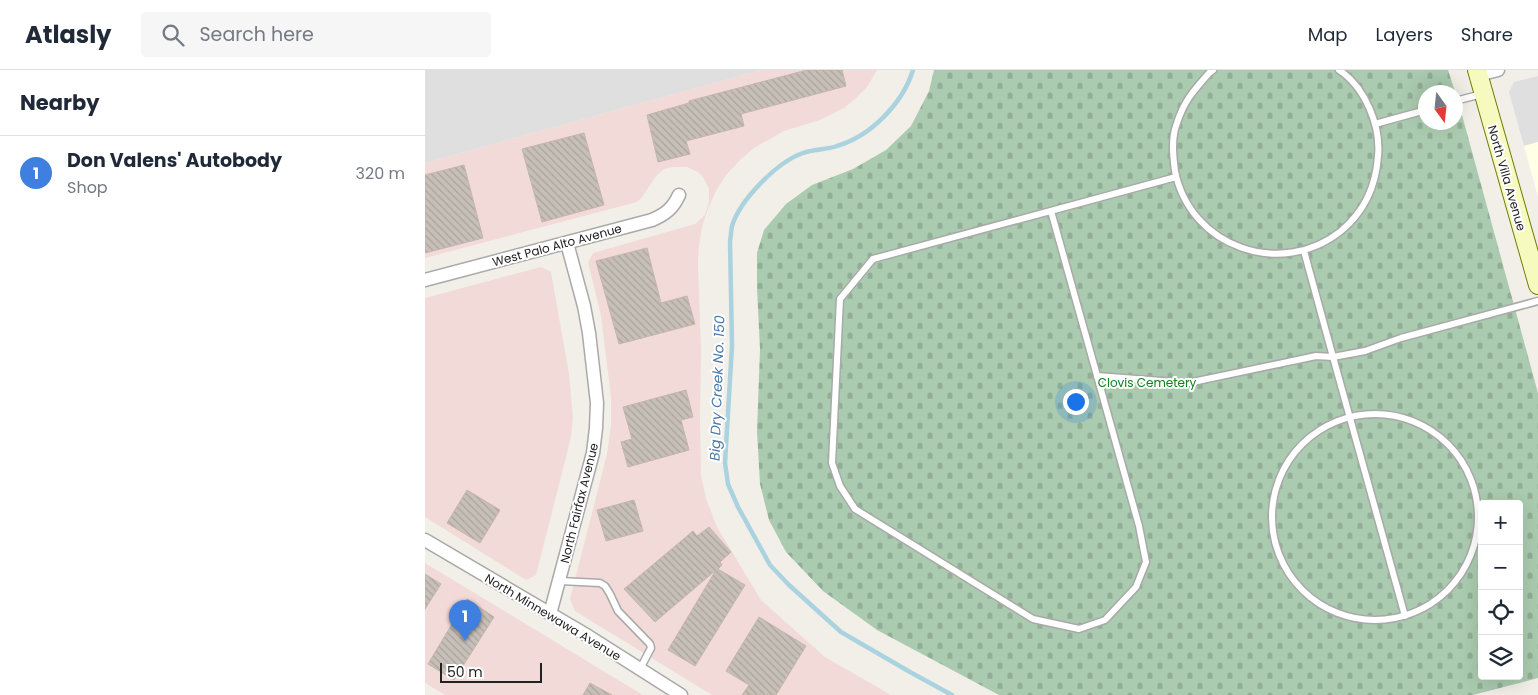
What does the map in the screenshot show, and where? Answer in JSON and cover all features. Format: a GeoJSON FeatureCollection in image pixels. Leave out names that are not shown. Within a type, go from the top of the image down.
{"type":"FeatureCollection","features":[{"type":"Feature","properties":{"kind":"main road","name":"North Villa Avenue"},"geometry":{"type":"LineString","coordinates":[[1477,72],[1538,286]]}},
{"type":"Feature","properties":{"kind":"street"},"geometry":{"type":"LineString","coordinates":[[1477,72],[1499,70]]}},
{"type":"Feature","properties":{"kind":"street","name":"West Palo Alto Avenue"},"geometry":{"type":"LineString","coordinates":[[425,280],[652,220],[663,216],[675,203],[679,195]]}},
{"type":"Feature","properties":{"kind":"street","name":"North Fairfax Avenue"},"geometry":{"type":"LineString","coordinates":[[550,614],[593,453],[596,428],[597,403],[589,333],[584,306],[567,243]]}},
{"type":"Feature","properties":{"kind":"street","name":"North Minnewawa Avenue"},"geometry":{"type":"LineString","coordinates":[[425,540],[681,695]]}},
{"type":"Feature","properties":{"kind":"lane"},"geometry":{"type":"LineString","coordinates":[[1213,70],[1209,72],[1189,96],[1176,124],[1172,155],[1178,186],[1193,213],[1215,235],[1243,249],[1273,255],[1304,251],[1330,240],[1351,222],[1367,199],[1377,173],[1379,146],[1374,119],[1362,94],[1339,70]]}},
{"type":"Feature","properties":{"kind":"lane"},"geometry":{"type":"LineString","coordinates":[[1463,99],[1483,94]]}},
{"type":"Feature","properties":{"kind":"lane"},"geometry":{"type":"LineString","coordinates":[[1375,124],[1418,112]]}},
{"type":"Feature","properties":{"kind":"lane"},"geometry":{"type":"LineString","coordinates":[[1051,211],[1139,526],[1146,562],[1137,587],[1105,620],[1079,629],[1033,619],[855,509],[840,486],[832,463],[840,299],[873,259],[1176,177]]}},
{"type":"Feature","properties":{"kind":"lane"},"geometry":{"type":"LineString","coordinates":[[1304,251],[1405,616]]}},
{"type":"Feature","properties":{"kind":"lane"},"geometry":{"type":"LineString","coordinates":[[1097,376],[1188,383],[1315,356],[1333,357],[1365,351],[1401,338],[1538,301]]}},
{"type":"Feature","properties":{"kind":"lane"},"geometry":{"type":"LineString","coordinates":[[1379,414],[1407,419],[1433,432],[1455,452],[1470,476],[1478,504],[1477,533],[1469,560],[1453,585],[1432,604],[1405,616],[1376,621],[1346,616],[1319,604],[1296,584],[1280,559],[1273,531],[1273,501],[1282,472],[1299,448],[1322,429],[1350,418],[1379,414]]}},
{"type":"Feature","properties":{"kind":"lane"},"geometry":{"type":"LineString","coordinates":[[559,581],[605,586],[618,612],[650,644],[651,648],[640,670]]}},
{"type":"Feature","properties":{"kind":"shaded area"},"geometry":{"type":"Polygon","coordinates":[[[425,70],[762,70],[425,163],[425,70]]]}},
{"type":"Feature","properties":{"kind":"shaded area"},"geometry":{"type":"Polygon","coordinates":[[[762,70],[877,70],[867,87],[844,108],[820,120],[784,131],[754,148],[726,175],[708,209],[702,227],[698,263],[701,351],[701,476],[706,498],[716,525],[761,600],[825,657],[891,695],[712,695],[575,611],[570,599],[607,454],[611,425],[611,397],[601,316],[588,262],[593,253],[695,224],[705,215],[709,202],[709,189],[698,172],[687,167],[664,169],[657,175],[637,202],[425,258],[425,163],[762,70]]]}},
{"type":"Feature","properties":{"kind":"shaded area"},"geometry":{"type":"Polygon","coordinates":[[[1538,76],[1538,142],[1524,146],[1509,92],[1514,82],[1538,76]]]}},
{"type":"Feature","properties":{"kind":"shaded area"},"geometry":{"type":"Polygon","coordinates":[[[1538,142],[1538,197],[1524,146],[1538,142]]]}},
{"type":"Feature","properties":{"kind":"shaded area"},"geometry":{"type":"Polygon","coordinates":[[[541,267],[551,272],[569,374],[573,418],[571,436],[536,575],[526,580],[425,517],[425,298],[541,267]]]}},
{"type":"Feature","properties":{"kind":"shaded area"},"geometry":{"type":"Polygon","coordinates":[[[425,563],[643,695],[445,695],[425,683],[425,563]]]}},
{"type":"Feature","properties":{"kind":"green space","name":"Clovis Cemetery"},"geometry":{"type":"Polygon","coordinates":[[[934,70],[1448,70],[1453,85],[1418,85],[1418,130],[1463,130],[1463,119],[1538,393],[1538,678],[1473,695],[999,695],[877,630],[823,591],[786,552],[769,520],[760,484],[757,431],[760,349],[757,253],[764,230],[786,204],[812,185],[853,169],[886,150],[911,126],[929,91],[934,70]]]}},
{"type":"Feature","properties":{"kind":"building"},"geometry":{"type":"Polygon","coordinates":[[[807,70],[842,70],[846,86],[741,114],[744,126],[686,141],[690,154],[658,162],[647,115],[689,103],[689,101],[807,70]]]}},
{"type":"Feature","properties":{"kind":"building"},"geometry":{"type":"Polygon","coordinates":[[[584,133],[604,205],[542,222],[522,149],[584,133]]]}},
{"type":"Feature","properties":{"kind":"building"},"geometry":{"type":"Polygon","coordinates":[[[464,165],[483,238],[425,253],[425,175],[464,165]]]}},
{"type":"Feature","properties":{"kind":"building"},"geometry":{"type":"Polygon","coordinates":[[[647,248],[661,303],[687,296],[695,324],[619,344],[596,261],[647,248]]]}},
{"type":"Feature","properties":{"kind":"building"},"geometry":{"type":"Polygon","coordinates":[[[686,390],[693,417],[681,420],[689,450],[628,467],[621,442],[632,439],[623,407],[686,390]]]}},
{"type":"Feature","properties":{"kind":"building"},"geometry":{"type":"Polygon","coordinates":[[[467,490],[500,510],[480,543],[447,523],[467,490]]]}},
{"type":"Feature","properties":{"kind":"building"},"geometry":{"type":"Polygon","coordinates":[[[634,500],[643,531],[606,541],[597,510],[634,500]]]}},
{"type":"Feature","properties":{"kind":"building"},"geometry":{"type":"Polygon","coordinates":[[[709,527],[731,552],[720,562],[722,565],[718,569],[745,585],[695,666],[668,650],[716,570],[655,622],[624,589],[693,531],[697,536],[709,527]]]}},
{"type":"Feature","properties":{"kind":"building"},"geometry":{"type":"Polygon","coordinates":[[[425,574],[441,584],[425,609],[425,574]]]}},
{"type":"Feature","properties":{"kind":"building"},"geometry":{"type":"Polygon","coordinates":[[[467,599],[494,617],[454,680],[428,664],[467,599]]]}},
{"type":"Feature","properties":{"kind":"building"},"geometry":{"type":"Polygon","coordinates":[[[759,617],[806,646],[776,695],[742,695],[749,685],[726,671],[759,617]]]}},
{"type":"Feature","properties":{"kind":"building"},"geometry":{"type":"Polygon","coordinates":[[[590,683],[612,695],[583,695],[590,683]]]}},
{"type":"Feature","properties":{"kind":"waterway","name":"Big Dry Creek No. 150"},"geometry":{"type":"LineString","coordinates":[[913,70],[902,94],[884,117],[862,135],[850,141],[833,147],[803,153],[782,165],[771,173],[751,194],[736,216],[732,226],[730,241],[732,346],[725,463],[728,484],[738,507],[770,565],[789,585],[841,632],[952,695]]}},
{"type":"Feature","properties":{"kind":"place","name":"Don Valens' Autobody"},"geometry":{"type":"Point","coordinates":[465,641]}}]}
